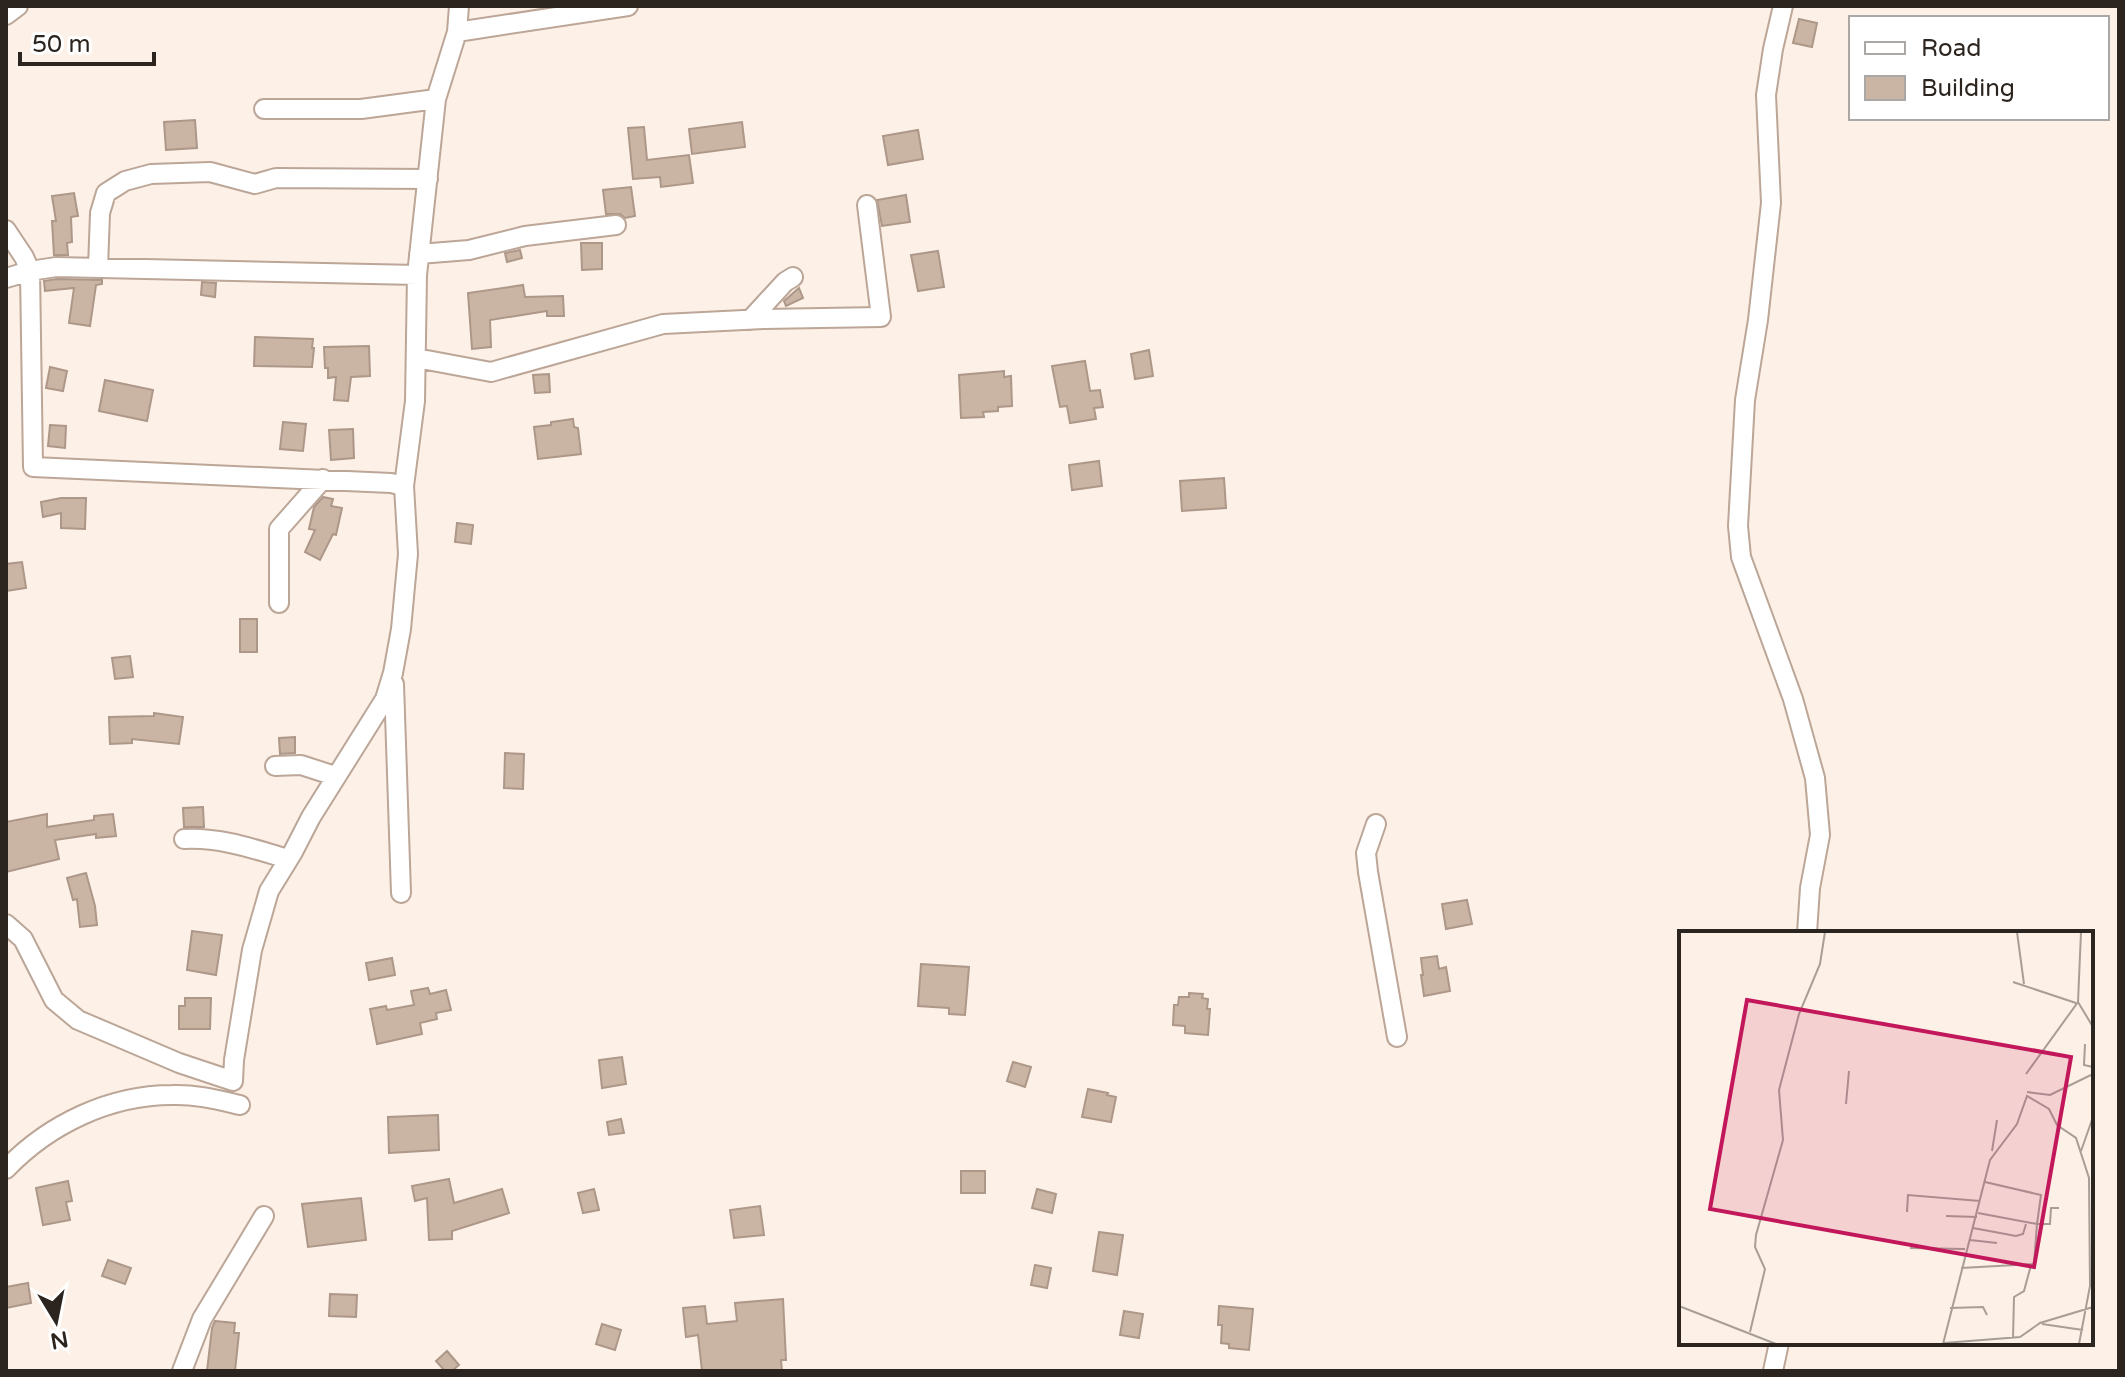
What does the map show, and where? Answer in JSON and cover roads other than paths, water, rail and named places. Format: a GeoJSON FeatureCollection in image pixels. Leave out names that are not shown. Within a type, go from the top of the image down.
{"type":"FeatureCollection","features":[{"type":"Feature","properties":{"kind":"street"},"geometry":{"type":"LineString","coordinates":[[6,15],[18,6]]}},
{"type":"Feature","properties":{"kind":"street"},"geometry":{"type":"LineString","coordinates":[[6,924],[23,939],[54,1000],[78,1020],[179,1063],[233,1081],[252,950],[269,891],[335,776],[385,699],[393,673],[401,629],[408,554],[404,486],[415,401],[419,254],[436,99],[457,32],[459,6]]}},
{"type":"Feature","properties":{"kind":"street"},"geometry":{"type":"LineString","coordinates":[[457,32],[628,6]]}},
{"type":"Feature","properties":{"kind":"street"},"geometry":{"type":"LineString","coordinates":[[1783,6],[1766,95],[1771,203],[1758,320],[1745,400],[1738,526],[1741,557],[1793,699],[1815,778],[1820,835],[1810,888],[1807,931]]}},
{"type":"Feature","properties":{"kind":"street"},"geometry":{"type":"LineString","coordinates":[[264,109],[361,109],[436,99]]}},
{"type":"Feature","properties":{"kind":"street"},"geometry":{"type":"LineString","coordinates":[[98,268],[100,213],[106,193],[138,177],[210,172],[255,184],[276,178],[428,179]]}},
{"type":"Feature","properties":{"kind":"street"},"geometry":{"type":"LineString","coordinates":[[416,358],[491,372],[663,324],[881,317],[867,205]]}},
{"type":"Feature","properties":{"kind":"street"},"geometry":{"type":"LineString","coordinates":[[419,254],[469,250],[525,236],[616,225]]}},
{"type":"Feature","properties":{"kind":"street"},"geometry":{"type":"LineString","coordinates":[[6,230],[30,271],[33,467],[323,479],[404,486]]}},
{"type":"Feature","properties":{"kind":"street"},"geometry":{"type":"LineString","coordinates":[[6,278],[56,267],[417,275]]}},
{"type":"Feature","properties":{"kind":"street"},"geometry":{"type":"LineString","coordinates":[[750,320],[793,277]]}},
{"type":"Feature","properties":{"kind":"street"},"geometry":{"type":"LineString","coordinates":[[279,603],[279,529],[323,479]]}},
{"type":"Feature","properties":{"kind":"street"},"geometry":{"type":"LineString","coordinates":[[393,673],[401,893]]}},
{"type":"Feature","properties":{"kind":"street"},"geometry":{"type":"LineString","coordinates":[[275,766],[301,765],[335,776]]}},
{"type":"Feature","properties":{"kind":"street"},"geometry":{"type":"LineString","coordinates":[[1376,824],[1366,853],[1397,1037]]}},
{"type":"Feature","properties":{"kind":"street"},"geometry":{"type":"LineString","coordinates":[[184,839],[204,838],[288,859]]}},
{"type":"Feature","properties":{"kind":"street"},"geometry":{"type":"LineString","coordinates":[[6,1169],[55,1128],[92,1111],[133,1099],[173,1095],[211,1098],[240,1105]]}},
{"type":"Feature","properties":{"kind":"street"},"geometry":{"type":"LineString","coordinates":[[182,1371],[202,1319],[264,1216]]}},
{"type":"Feature","properties":{"kind":"street"},"geometry":{"type":"LineString","coordinates":[[1773,1371],[1779,1345]]}}]}
